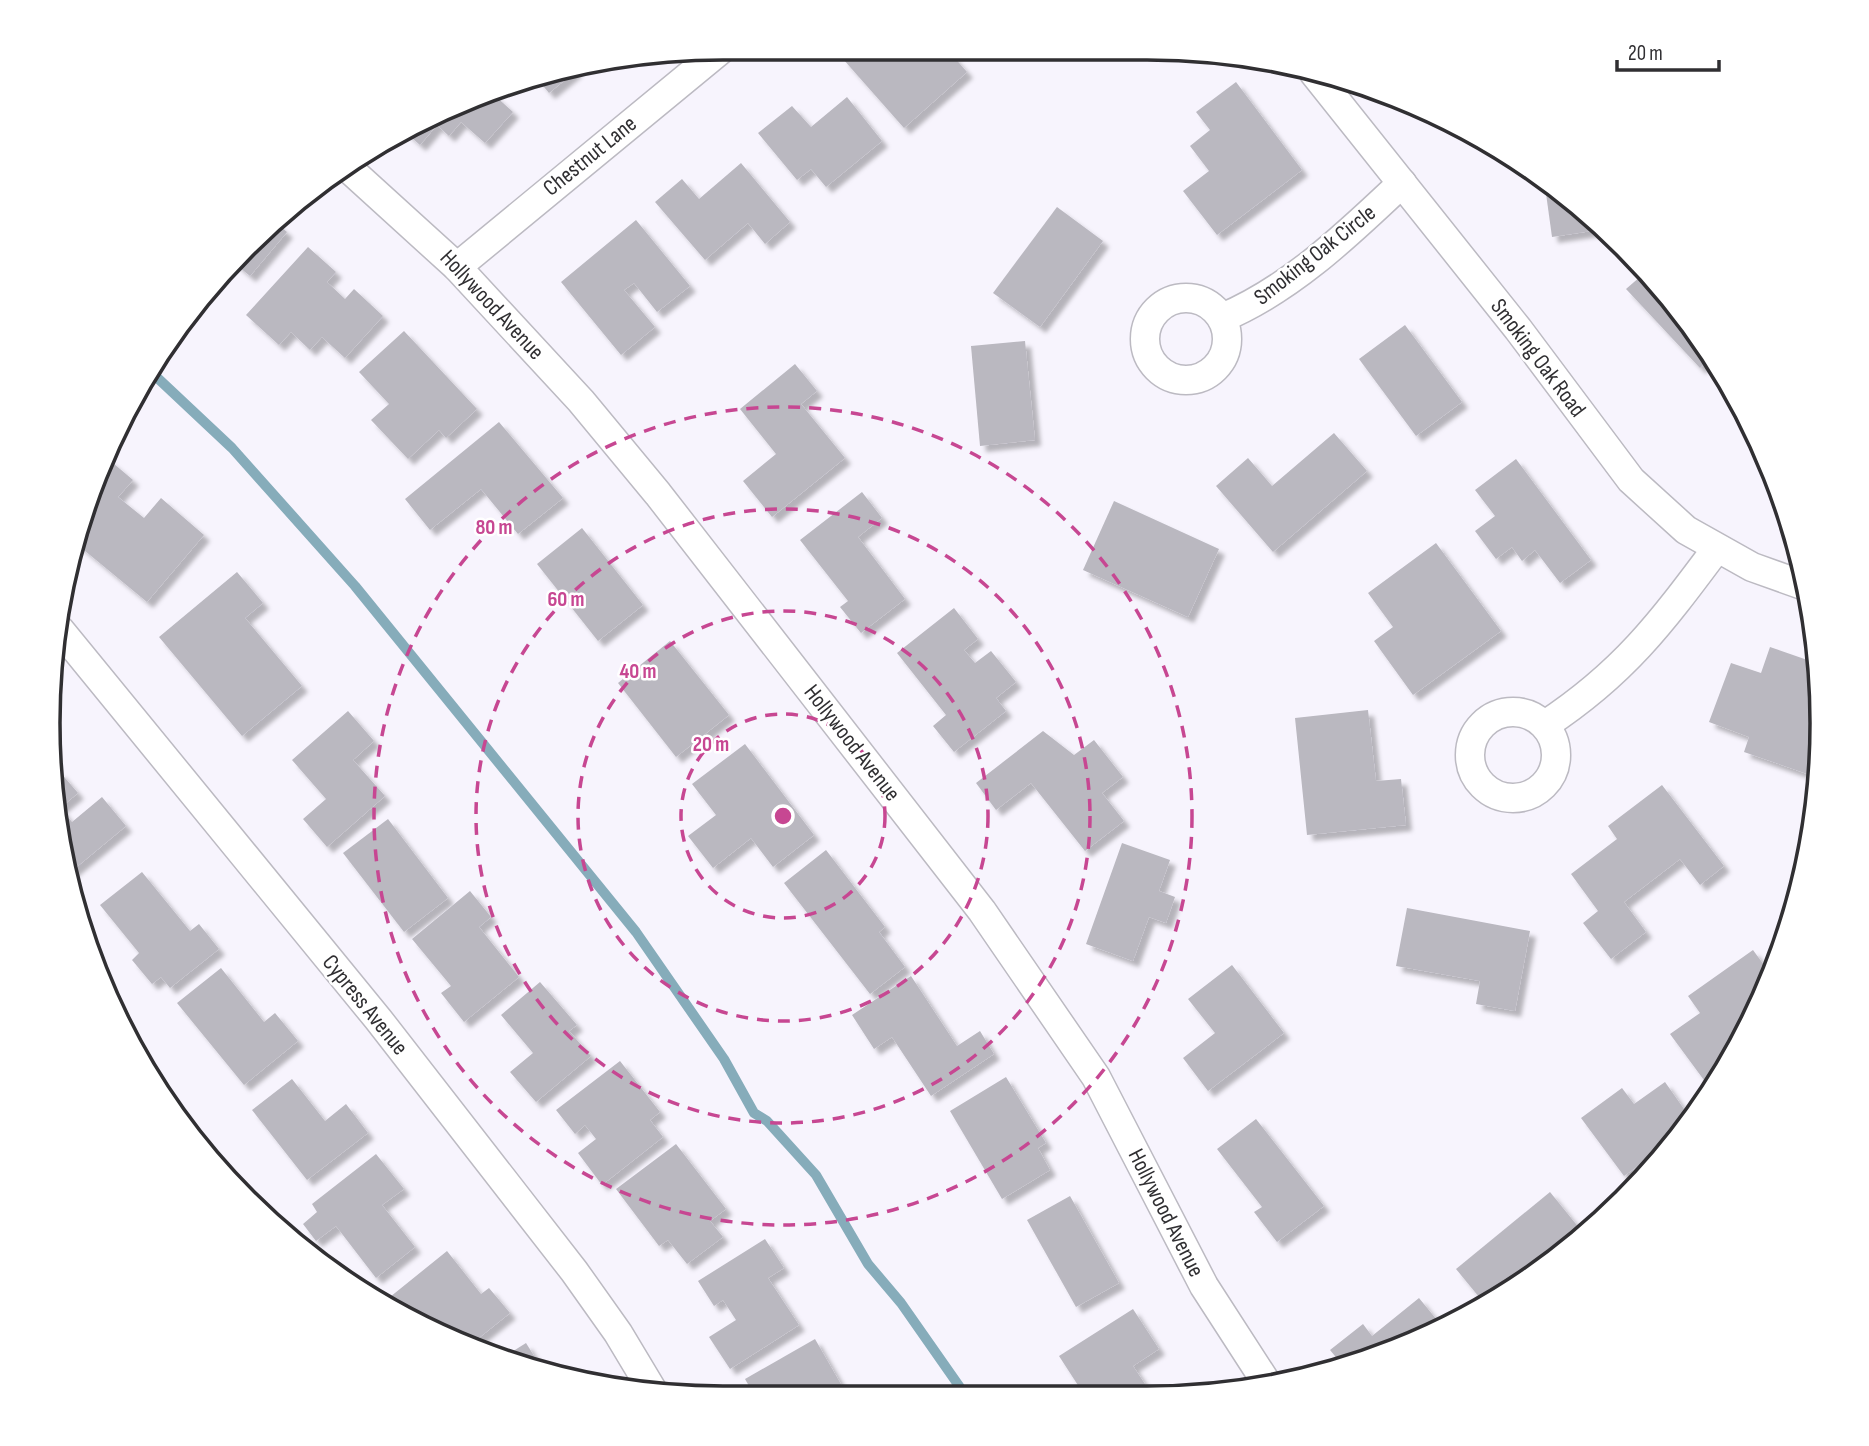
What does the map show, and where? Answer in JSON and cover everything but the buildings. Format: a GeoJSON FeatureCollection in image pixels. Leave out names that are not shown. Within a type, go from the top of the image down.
{"type":"FeatureCollection","features":[{"type":"Feature","properties":{"kind":"street","name":"Chestnut Lane"},"geometry":{"type":"LineString","coordinates":[[457,267],[708,60]]}},
{"type":"Feature","properties":{"kind":"street","name":"Smoking Oak Road"},"geometry":{"type":"LineString","coordinates":[[1322,83],[1631,480],[1686,530],[1752,567],[1794,582]]}},
{"type":"Feature","properties":{"kind":"street","name":"Hollywood Avenue"},"geometry":{"type":"LineString","coordinates":[[353,172],[457,267],[581,401],[649,484],[982,911],[1096,1077],[1204,1286],[1262,1376]]}},
{"type":"Feature","properties":{"kind":"street","name":"Smoking Oak Circle"},"geometry":{"type":"LineString","coordinates":[[1222,318],[1252,305],[1297,274],[1402,183]]}},
{"type":"Feature","properties":{"kind":"street"},"geometry":{"type":"LineString","coordinates":[[1545,725],[1615,673],[1642,645],[1717,548]]}},
{"type":"Feature","properties":{"kind":"street","name":"Cypress Avenue"},"geometry":{"type":"LineString","coordinates":[[65,636],[403,1052],[574,1271],[618,1333],[647,1382]]}},
{"type":"Feature","properties":{"kind":"waterway"},"geometry":{"type":"LineString","coordinates":[[157,377],[232,448],[355,586],[636,932],[724,1059],[754,1113],[767,1121],[816,1175],[868,1264],[901,1303],[959,1386]]}}]}
